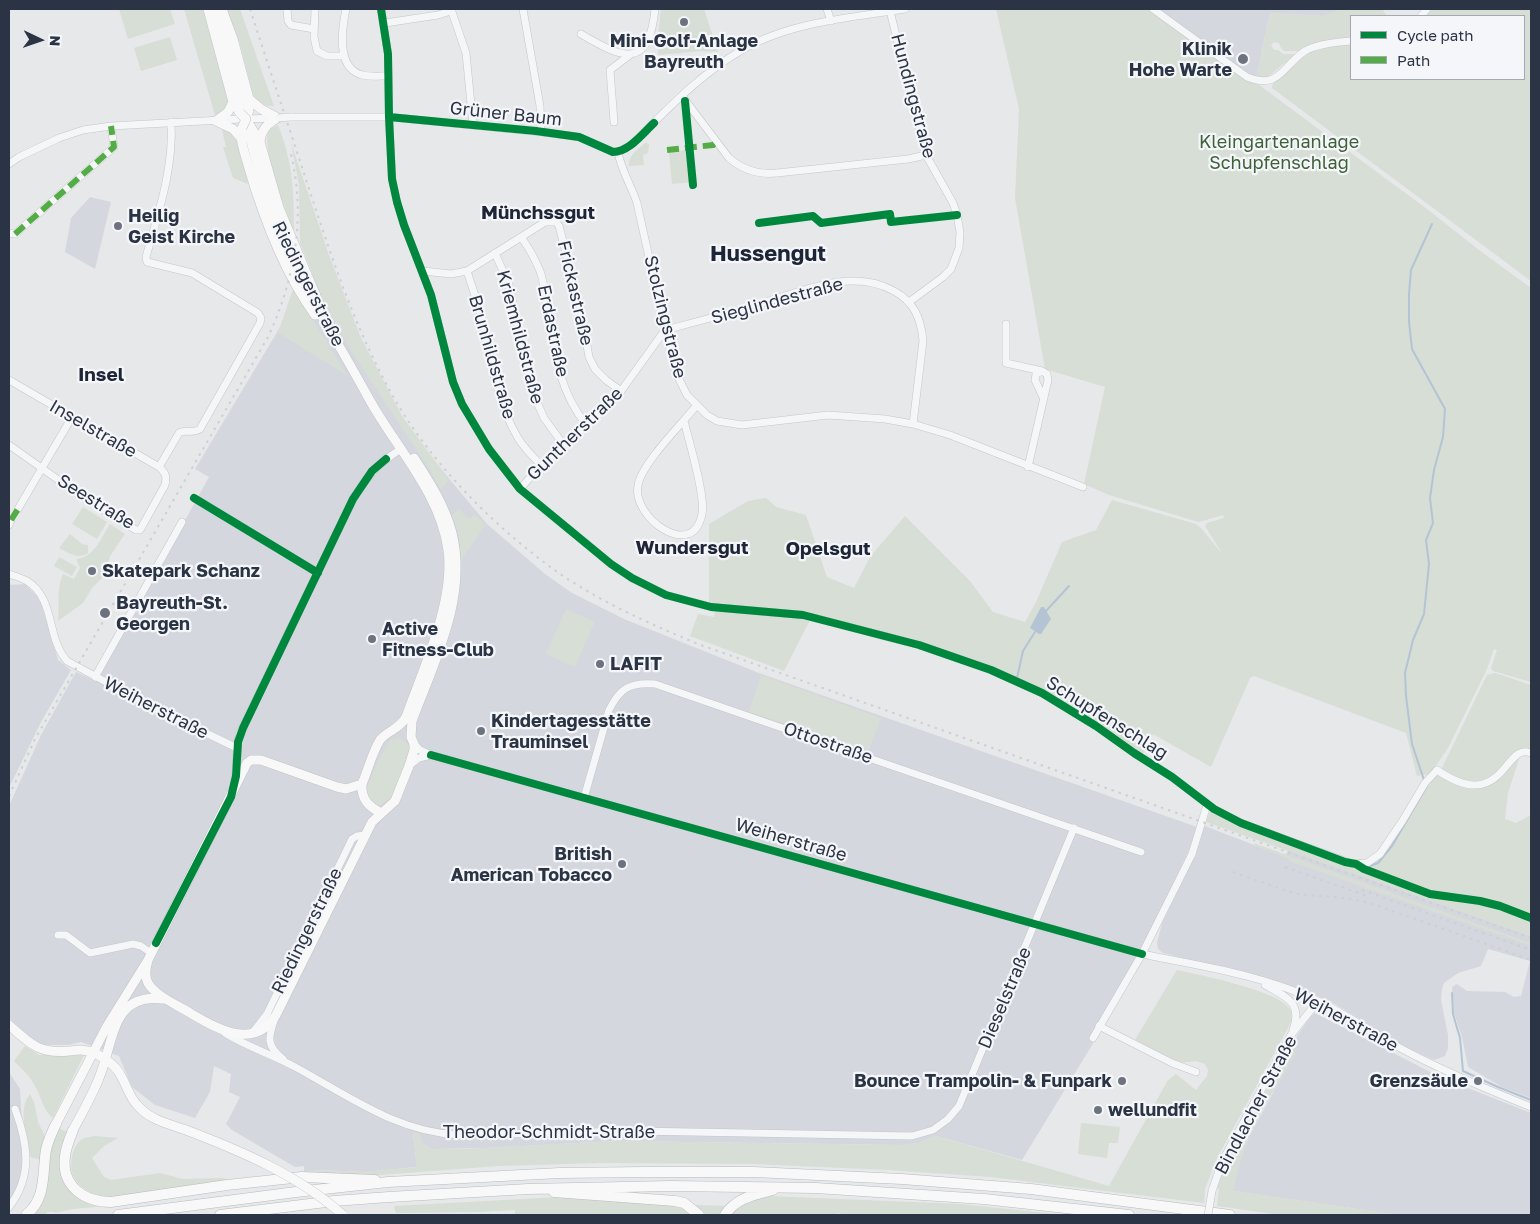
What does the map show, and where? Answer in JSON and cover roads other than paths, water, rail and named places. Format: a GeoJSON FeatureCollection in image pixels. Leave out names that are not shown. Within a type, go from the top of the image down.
{"type":"FeatureCollection","features":[{"type":"Feature","properties":{"kind":"highway"},"geometry":{"type":"LineString","coordinates":[[26,1215],[41,1193],[46,1148],[56,1124]]}},
{"type":"Feature","properties":{"kind":"highway"},"geometry":{"type":"LineString","coordinates":[[73,1130],[65,1155],[66,1171],[78,1192],[96,1201],[117,1201],[227,1185],[302,1177],[368,1178],[388,1182]]}},
{"type":"Feature","properties":{"kind":"highway"},"geometry":{"type":"LineString","coordinates":[[118,1215],[388,1182],[599,1172],[762,1172],[902,1179],[1031,1189],[1230,1215]]}},
{"type":"Feature","properties":{"kind":"highway"},"geometry":{"type":"LineString","coordinates":[[220,1215],[334,1201],[528,1189],[671,1186],[786,1187],[984,1199],[1129,1215]]}},
{"type":"Feature","properties":{"kind":"highway"},"geometry":{"type":"LineString","coordinates":[[725,1215],[729,1209],[742,1199],[786,1187]]}},
{"type":"Feature","properties":{"kind":"highway"},"geometry":{"type":"LineString","coordinates":[[528,1189],[566,1194],[675,1201],[684,1203],[699,1215]]}},
{"type":"Feature","properties":{"kind":"main road"},"geometry":{"type":"LineString","coordinates":[[208,9],[233,102],[260,142]]}},
{"type":"Feature","properties":{"kind":"main road"},"geometry":{"type":"LineString","coordinates":[[214,9],[230,58],[245,121],[257,195],[281,254],[307,304],[329,329]]}},
{"type":"Feature","properties":{"kind":"main road"},"geometry":{"type":"LineString","coordinates":[[222,9],[233,39],[249,99],[245,121],[233,129],[216,120],[228,112],[233,102]]}},
{"type":"Feature","properties":{"kind":"main road"},"geometry":{"type":"LineString","coordinates":[[249,99],[261,109],[278,118]]}},
{"type":"Feature","properties":{"kind":"main road"},"geometry":{"type":"LineString","coordinates":[[278,118],[266,125],[260,136],[260,142],[279,208],[329,329]]}},
{"type":"Feature","properties":{"kind":"main road","name":"Riedingerstraße"},"geometry":{"type":"LineString","coordinates":[[245,121],[259,172],[279,231],[302,281],[363,386],[368,398],[431,499],[445,534],[448,551],[448,580],[437,631],[406,717],[402,724],[380,741],[362,784]]}},
{"type":"Feature","properties":{"kind":"main road","name":"Riedingerstraße"},"geometry":{"type":"LineString","coordinates":[[252,1033],[264,1028],[276,1015],[372,822],[395,801],[413,756],[412,721],[450,617],[455,590],[456,551],[446,515],[426,476],[372,396],[363,386]]}},
{"type":"Feature","properties":{"kind":"main road"},"geometry":{"type":"LineString","coordinates":[[428,654],[430,671]]}},
{"type":"Feature","properties":{"kind":"main road"},"geometry":{"type":"LineString","coordinates":[[394,730],[402,731],[412,740]]}},
{"type":"Feature","properties":{"kind":"main road"},"geometry":{"type":"LineString","coordinates":[[56,1124],[122,1000],[149,956],[247,763],[251,760],[261,760],[346,789],[362,784],[365,802],[384,811]]}},
{"type":"Feature","properties":{"kind":"main road","name":"Theodor-Schmidt-Straße"},"geometry":{"type":"LineString","coordinates":[[149,956],[147,981],[151,987],[166,999],[223,1031]]}},
{"type":"Feature","properties":{"kind":"main road"},"geometry":{"type":"LineString","coordinates":[[73,1130],[99,1078],[115,1027],[124,1010],[131,1004],[144,998],[166,999]]}},
{"type":"Feature","properties":{"kind":"main road"},"geometry":{"type":"LineString","coordinates":[[9,1025],[32,1046],[46,1051],[80,1050],[94,1052],[121,1074],[131,1097],[143,1111],[155,1119],[234,1149],[267,1165],[307,1189],[343,1215]]}},
{"type":"Feature","properties":{"kind":"main road"},"geometry":{"type":"LineString","coordinates":[[223,1031],[234,1034],[252,1033]]}},
{"type":"Feature","properties":{"kind":"street"},"geometry":{"type":"LineString","coordinates":[[287,9],[288,21],[291,25],[314,29]]}},
{"type":"Feature","properties":{"kind":"street"},"geometry":{"type":"LineString","coordinates":[[315,9],[314,43],[317,52],[327,56],[344,56]]}},
{"type":"Feature","properties":{"kind":"street"},"geometry":{"type":"LineString","coordinates":[[346,9],[343,33],[344,56],[351,68],[359,74],[389,76]]}},
{"type":"Feature","properties":{"kind":"street","name":"Schupfenschlag"},"geometry":{"type":"LineString","coordinates":[[382,9],[385,23],[389,76],[388,117],[392,179],[404,225],[431,295],[453,382],[462,404],[489,448],[520,489],[611,564],[632,578],[666,595],[711,607],[802,614],[919,645],[990,670],[1042,693],[1096,726],[1184,786],[1207,805],[1241,823],[1345,862],[1367,863],[1380,854],[1425,783],[1436,770],[1465,784],[1479,786],[1496,779],[1516,754],[1525,751],[1531,753]]}},
{"type":"Feature","properties":{"kind":"street"},"geometry":{"type":"LineString","coordinates":[[523,9],[540,106],[541,132]]}},
{"type":"Feature","properties":{"kind":"street"},"geometry":{"type":"LineString","coordinates":[[614,122],[610,70],[639,51],[650,37],[655,9]]}},
{"type":"Feature","properties":{"kind":"street"},"geometry":{"type":"LineString","coordinates":[[828,9],[831,21]]}},
{"type":"Feature","properties":{"kind":"street"},"geometry":{"type":"LineString","coordinates":[[1153,9],[1246,77],[1261,82],[1278,76],[1306,50],[1350,40]]}},
{"type":"Feature","properties":{"kind":"street"},"geometry":{"type":"LineString","coordinates":[[385,23],[438,15],[451,10],[466,53],[473,124]]}},
{"type":"Feature","properties":{"kind":"street"},"geometry":{"type":"LineString","coordinates":[[618,152],[631,145],[709,72],[737,52],[788,31],[831,21],[898,10]]}},
{"type":"Feature","properties":{"kind":"street","name":"Hundingstraße"},"geometry":{"type":"LineString","coordinates":[[898,10],[926,155],[958,215],[960,240],[957,256],[951,269],[910,302]]}},
{"type":"Feature","properties":{"kind":"street"},"geometry":{"type":"LineString","coordinates":[[581,34],[615,52],[632,54]]}},
{"type":"Feature","properties":{"kind":"street"},"geometry":{"type":"LineString","coordinates":[[682,96],[729,158],[738,165],[756,173],[777,174],[908,159],[926,155]]}},
{"type":"Feature","properties":{"kind":"street","name":"Grüner Baum"},"geometry":{"type":"LineString","coordinates":[[9,164],[59,138],[83,130],[171,122],[245,121],[291,117],[388,117],[473,124],[579,137],[613,152],[618,152]]}},
{"type":"Feature","properties":{"kind":"street"},"geometry":{"type":"LineString","coordinates":[[159,467],[179,433],[182,431],[195,432],[200,429],[260,323],[258,313],[192,274],[147,262],[146,258],[170,164],[172,144],[171,122]]}},
{"type":"Feature","properties":{"kind":"street"},"geometry":{"type":"LineString","coordinates":[[9,233],[15,234],[114,147],[111,126]]}},
{"type":"Feature","properties":{"kind":"street","name":"Stolzingstraße"},"geometry":{"type":"LineString","coordinates":[[618,152],[621,167],[632,188],[639,210],[665,330],[680,384],[696,406],[707,415],[717,421],[742,425],[828,415],[885,419],[914,424],[950,435],[1083,487]]}},
{"type":"Feature","properties":{"kind":"street","name":"Frickastraße"},"geometry":{"type":"LineString","coordinates":[[521,237],[545,222],[556,222],[559,226],[580,306],[589,357],[595,369],[621,391]]}},
{"type":"Feature","properties":{"kind":"street"},"geometry":{"type":"LineString","coordinates":[[423,271],[451,274],[467,271],[521,237]]}},
{"type":"Feature","properties":{"kind":"street","name":"Erdastraße"},"geometry":{"type":"LineString","coordinates":[[521,237],[529,248],[540,273],[556,356],[566,391],[578,414],[586,424]]}},
{"type":"Feature","properties":{"kind":"street","name":"Kriemhildstraße"},"geometry":{"type":"LineString","coordinates":[[495,253],[509,285],[532,392],[544,418],[562,444]]}},
{"type":"Feature","properties":{"kind":"street","name":"Brunhildstraße"},"geometry":{"type":"LineString","coordinates":[[467,271],[504,406],[518,437],[540,464]]}},
{"type":"Feature","properties":{"kind":"street","name":"Sieglindestraße"},"geometry":{"type":"LineString","coordinates":[[665,330],[706,320],[822,285],[840,282],[860,281],[876,283],[910,302]]}},
{"type":"Feature","properties":{"kind":"street"},"geometry":{"type":"LineString","coordinates":[[910,302],[922,327],[923,341],[914,424]]}},
{"type":"Feature","properties":{"kind":"street"},"geometry":{"type":"LineString","coordinates":[[1006,324],[1006,363],[1045,372],[1048,377],[1028,467]]}},
{"type":"Feature","properties":{"kind":"street","name":"Guntherstraße"},"geometry":{"type":"LineString","coordinates":[[520,489],[540,464],[608,406],[665,330]]}},
{"type":"Feature","properties":{"kind":"street"},"geometry":{"type":"LineString","coordinates":[[1042,372],[1036,374],[1035,380],[1043,397]]}},
{"type":"Feature","properties":{"kind":"street","name":"Inselstraße"},"geometry":{"type":"LineString","coordinates":[[9,380],[159,467]]}},
{"type":"Feature","properties":{"kind":"street"},"geometry":{"type":"LineString","coordinates":[[684,421],[703,508],[699,523],[688,534],[674,535],[660,528],[643,507],[637,490],[642,472],[696,406]]}},
{"type":"Feature","properties":{"kind":"street"},"geometry":{"type":"LineString","coordinates":[[18,509],[72,417]]}},
{"type":"Feature","properties":{"kind":"street","name":"Seestraße"},"geometry":{"type":"LineString","coordinates":[[9,445],[136,530],[140,530],[165,485],[166,476],[159,467]]}},
{"type":"Feature","properties":{"kind":"street"},"geometry":{"type":"LineString","coordinates":[[230,797],[237,760],[238,739],[353,499],[372,471],[401,449]]}},
{"type":"Feature","properties":{"kind":"street"},"geometry":{"type":"LineString","coordinates":[[95,677],[182,522]]}},
{"type":"Feature","properties":{"kind":"street","name":"Weiherstraße"},"geometry":{"type":"LineString","coordinates":[[9,574],[28,582],[38,591],[46,603],[55,640],[62,656],[76,667],[158,710],[237,748]]}},
{"type":"Feature","properties":{"kind":"street","name":"Ottostraße"},"geometry":{"type":"LineString","coordinates":[[584,798],[609,710],[614,700],[620,692],[633,684],[647,683],[667,687],[1142,852]]}},
{"type":"Feature","properties":{"kind":"street"},"geometry":{"type":"LineString","coordinates":[[412,721],[421,746],[432,755]]}},
{"type":"Feature","properties":{"kind":"street","name":"Weiherstraße"},"geometry":{"type":"LineString","coordinates":[[412,740],[420,750],[432,755],[1142,954],[1251,978],[1284,988],[1318,1001],[1443,1070],[1531,1107]]}},
{"type":"Feature","properties":{"kind":"street"},"geometry":{"type":"LineString","coordinates":[[410,766],[419,758],[432,755]]}},
{"type":"Feature","properties":{"kind":"street"},"geometry":{"type":"LineString","coordinates":[[1093,1038],[1142,954],[1192,854],[1207,805]]}},
{"type":"Feature","properties":{"kind":"street","name":"Dieselstraße"},"geometry":{"type":"LineString","coordinates":[[933,1130],[948,1120],[959,1106],[1036,924],[1074,828]]}},
{"type":"Feature","properties":{"kind":"street","name":"Riedingerstraße"},"geometry":{"type":"LineString","coordinates":[[252,1033],[267,1014],[352,839],[365,835]]}},
{"type":"Feature","properties":{"kind":"street"},"geometry":{"type":"LineString","coordinates":[[58,935],[66,935],[90,953],[133,944],[141,946],[149,956]]}},
{"type":"Feature","properties":{"kind":"street"},"geometry":{"type":"LineString","coordinates":[[1251,978],[1291,1001],[1297,1011],[1292,1035]]}},
{"type":"Feature","properties":{"kind":"street","name":"Bindlacher Straße"},"geometry":{"type":"LineString","coordinates":[[1208,1215],[1216,1174],[1229,1148],[1292,1035],[1318,1001]]}},
{"type":"Feature","properties":{"kind":"street"},"geometry":{"type":"LineString","coordinates":[[276,1015],[270,1032],[270,1044],[277,1054],[296,1068]]}},
{"type":"Feature","properties":{"kind":"street"},"geometry":{"type":"LineString","coordinates":[[1099,1026],[1196,1072]]}},
{"type":"Feature","properties":{"kind":"street","name":"Theodor-Schmidt-Straße"},"geometry":{"type":"LineString","coordinates":[[223,1031],[384,1116],[403,1125],[440,1134],[482,1135],[636,1130],[766,1132],[891,1137],[912,1136],[933,1130]]}},
{"type":"Feature","properties":{"kind":"street"},"geometry":{"type":"LineString","coordinates":[[9,1207],[20,1188],[27,1163],[24,1140],[15,1109]]}},
{"type":"Feature","properties":{"kind":"water"},"geometry":{"type":"Polygon","coordinates":[[[1041,607],[1044,607],[1051,619],[1041,634],[1039,634],[1030,628],[1041,607]]]}},
{"type":"Feature","properties":{"kind":"waterway"},"geometry":{"type":"LineString","coordinates":[[1424,780],[1412,744],[1405,673],[1413,640],[1424,614],[1429,564],[1426,540],[1433,523],[1430,498],[1434,470],[1443,437],[1445,409],[1412,349],[1409,322],[1409,294],[1411,270],[1432,224]]}},
{"type":"Feature","properties":{"kind":"waterway"},"geometry":{"type":"LineString","coordinates":[[1046,611],[1069,586]]}},
{"type":"Feature","properties":{"kind":"waterway"},"geometry":{"type":"LineString","coordinates":[[1018,679],[1023,651],[1035,632]]}},
{"type":"Feature","properties":{"kind":"waterway"},"geometry":{"type":"LineString","coordinates":[[1364,868],[1378,863],[1392,846],[1427,786]]}},
{"type":"Feature","properties":{"kind":"waterway"},"geometry":{"type":"LineString","coordinates":[[1452,993],[1453,1014],[1460,1038],[1463,1071],[1531,1100]]}},
{"type":"Feature","properties":{"kind":"railway"},"geometry":{"type":"LineString","coordinates":[[250,9],[336,269],[355,318],[389,389],[421,440],[461,488],[506,531],[553,569],[605,601],[698,644],[1531,938]]}},
{"type":"Feature","properties":{"kind":"railway"},"geometry":{"type":"LineString","coordinates":[[9,796],[35,739],[268,337],[285,293],[295,247],[298,201],[291,154]]}},
{"type":"Feature","properties":{"kind":"railway"},"geometry":{"type":"LineString","coordinates":[[1285,867],[1367,896]]}},
{"type":"Feature","properties":{"kind":"railway"},"geometry":{"type":"LineString","coordinates":[[1233,872],[1296,894],[1345,898],[1370,903],[1531,960]]}},
{"type":"Feature","properties":{"kind":"railway"},"geometry":{"type":"LineString","coordinates":[[1362,890],[1531,950]]}},
{"type":"Feature","properties":{"kind":"place","name":"Mini-Golf-Anlage Bayreuth"},"geometry":{"type":"Point","coordinates":[684,22]}},
{"type":"Feature","properties":{"kind":"place","name":"Klinik Hohe Warte"},"geometry":{"type":"Point","coordinates":[1243,59]}},
{"type":"Feature","properties":{"kind":"place","name":"Heilig Geist Kirche"},"geometry":{"type":"Point","coordinates":[118,226]}},
{"type":"Feature","properties":{"kind":"place","name":"Skatepark Schanz"},"geometry":{"type":"Point","coordinates":[92,571]}},
{"type":"Feature","properties":{"kind":"place","name":"Bayreuth-St. Georgen"},"geometry":{"type":"Point","coordinates":[105,613]}},
{"type":"Feature","properties":{"kind":"place","name":"Active Fitness-Club"},"geometry":{"type":"Point","coordinates":[372,639]}},
{"type":"Feature","properties":{"kind":"place","name":"LAFIT"},"geometry":{"type":"Point","coordinates":[600,664]}},
{"type":"Feature","properties":{"kind":"place","name":"Kindertagesstätte Trauminsel"},"geometry":{"type":"Point","coordinates":[481,731]}},
{"type":"Feature","properties":{"kind":"place","name":"British American Tobacco"},"geometry":{"type":"Point","coordinates":[622,864]}},
{"type":"Feature","properties":{"kind":"place","name":"Bounce Trampolin- & Funpark"},"geometry":{"type":"Point","coordinates":[1122,1081]}},
{"type":"Feature","properties":{"kind":"place","name":"Grenzsäule"},"geometry":{"type":"Point","coordinates":[1478,1081]}},
{"type":"Feature","properties":{"kind":"place","name":"wellundfit"},"geometry":{"type":"Point","coordinates":[1098,1110]}},
{"type":"Feature","properties":{"kind":"district","name":"Münchssgut"},"geometry":{"type":"Point","coordinates":[538,213]}},
{"type":"Feature","properties":{"kind":"district","name":"Hussengut"},"geometry":{"type":"Point","coordinates":[768,254]}},
{"type":"Feature","properties":{"kind":"district","name":"Insel"},"geometry":{"type":"Point","coordinates":[101,375]}},
{"type":"Feature","properties":{"kind":"district","name":"Wundersgut"},"geometry":{"type":"Point","coordinates":[692,548]}},
{"type":"Feature","properties":{"kind":"district","name":"Opelsgut"},"geometry":{"type":"Point","coordinates":[828,549]}},
{"type":"Feature","properties":{"kind":"park label","name":"Kleingartenanlage Schupfenschlag"},"geometry":{"type":"Point","coordinates":[1279,152]}}]}
